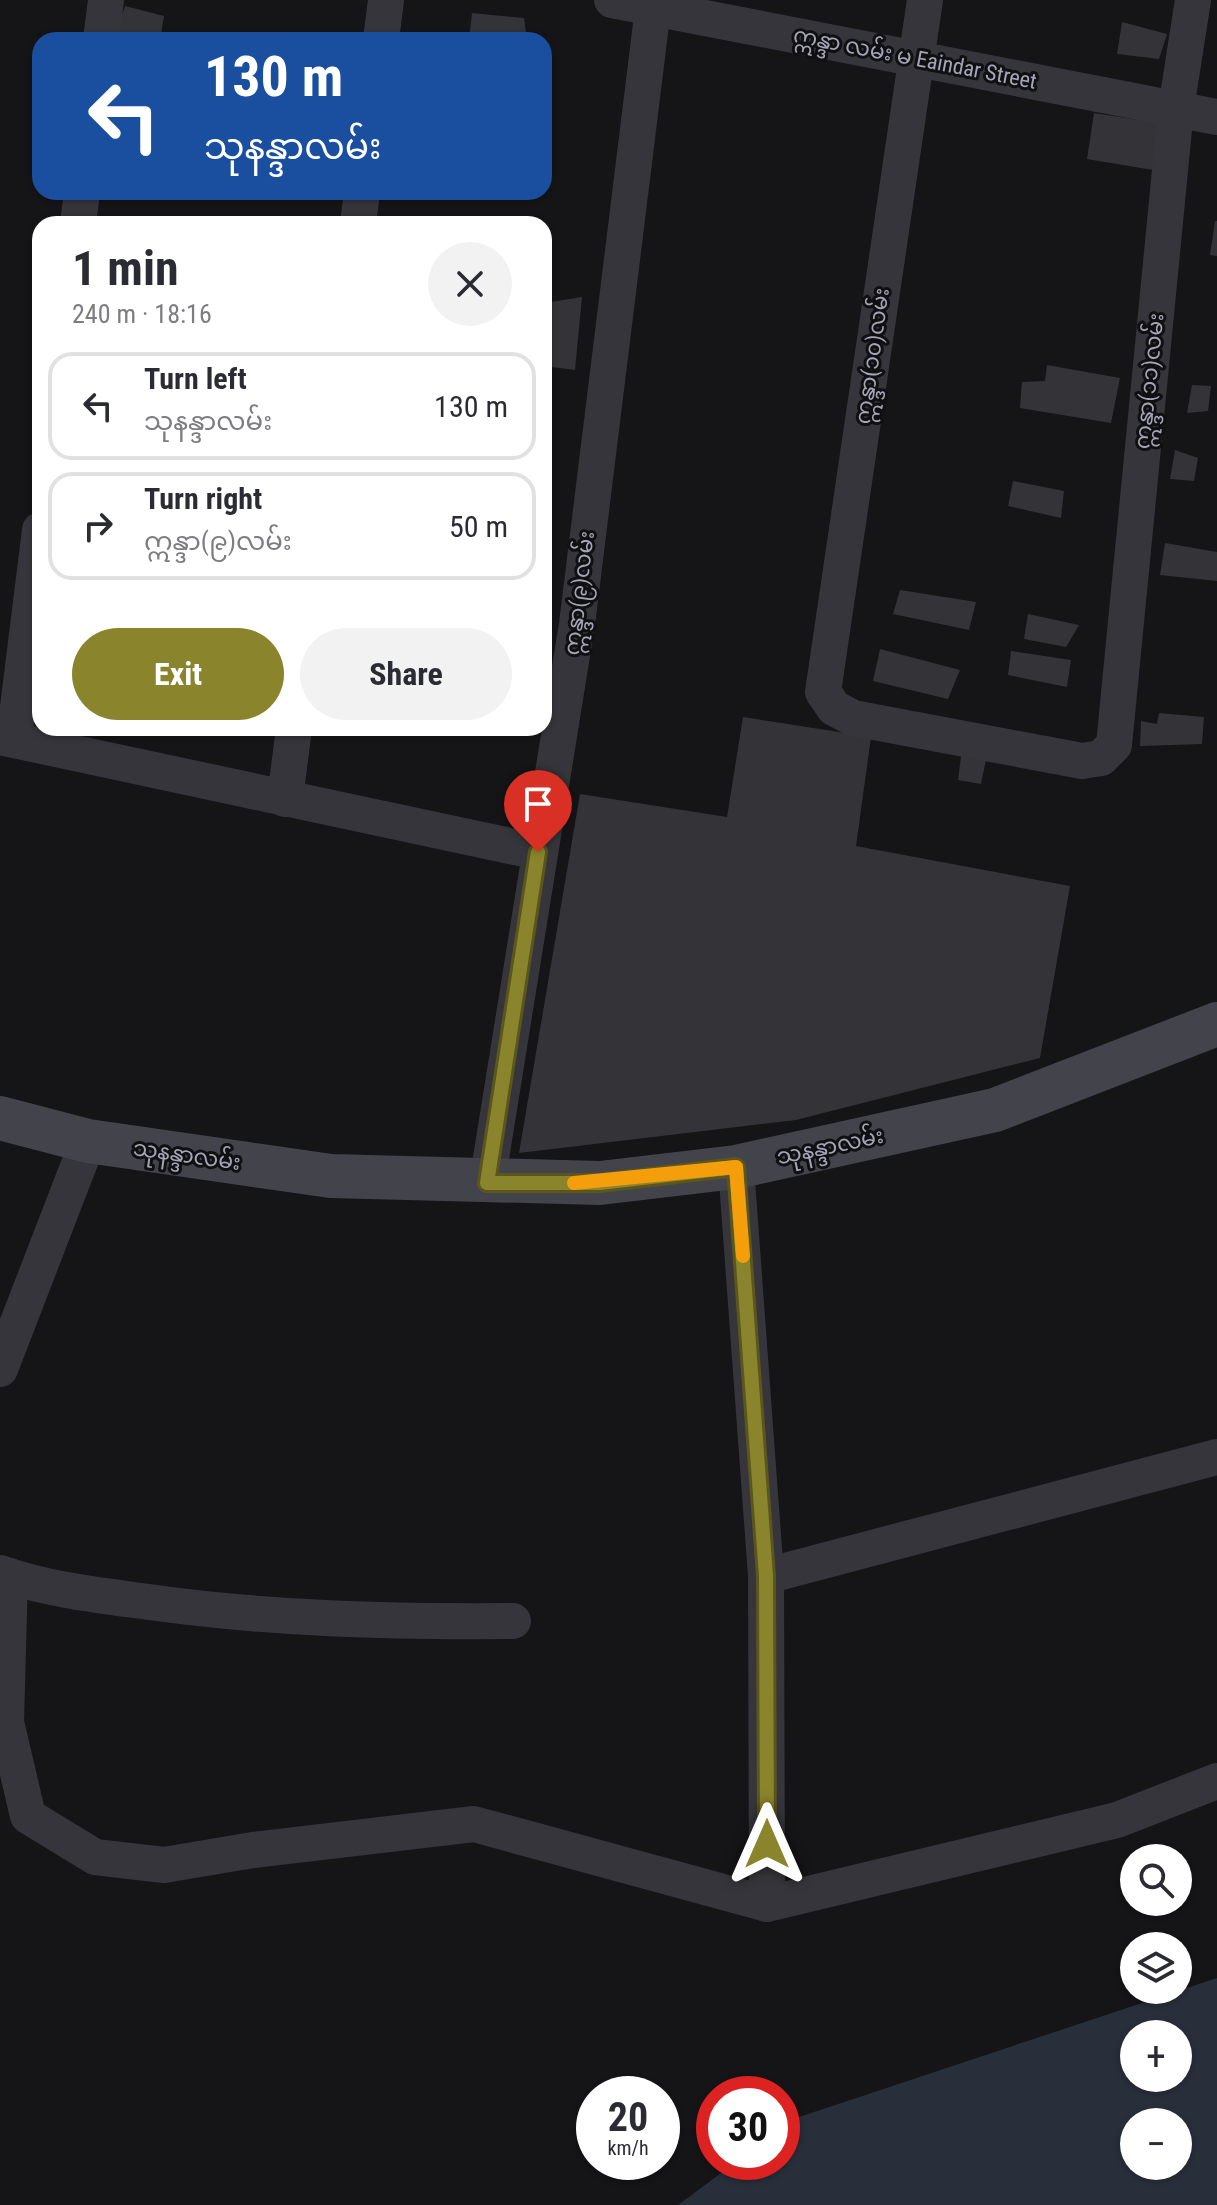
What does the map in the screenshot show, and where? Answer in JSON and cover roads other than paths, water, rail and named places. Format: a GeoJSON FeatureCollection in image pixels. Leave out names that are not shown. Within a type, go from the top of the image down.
{"type":"FeatureCollection","features":[{"type":"Feature","properties":{"kind":"main road","name":"သုနန္ဒာလမ်း"},"geometry":{"type":"LineString","coordinates":[[0,1118],[88,1141],[331,1176],[487,1183],[600,1183],[736,1167],[995,1110],[1217,1024]]}},
{"type":"Feature","properties":{"kind":"street"},"geometry":{"type":"LineString","coordinates":[[102,32],[106,0]]}},
{"type":"Feature","properties":{"kind":"street"},"geometry":{"type":"LineString","coordinates":[[382,32],[386,0]]}},
{"type":"Feature","properties":{"kind":"street","name":"ဣန္ဒာ လမ်း မ Eaindar Street"},"geometry":{"type":"LineString","coordinates":[[612,0],[653,4],[1217,117]]}},
{"type":"Feature","properties":{"kind":"street","name":"ဣန္ဒာ(၁၀)လမ်း"},"geometry":{"type":"LineString","coordinates":[[925,0],[823,692],[834,708],[853,718],[1082,761],[1101,758]]}},
{"type":"Feature","properties":{"kind":"street","name":"ဣန္ဒာ(၁၁)လမ်း"},"geometry":{"type":"LineString","coordinates":[[1101,758],[1114,745],[1176,109],[1193,0]]}},
{"type":"Feature","properties":{"kind":"street","name":"ဣန္ဒာ(၉)လမ်း"},"geometry":{"type":"LineString","coordinates":[[487,1183],[577,624],[653,4]]}},
{"type":"Feature","properties":{"kind":"street"},"geometry":{"type":"LineString","coordinates":[[32,580],[7,738],[538,852]]}},
{"type":"Feature","properties":{"kind":"street"},"geometry":{"type":"LineString","coordinates":[[285,799],[293,736]]}},
{"type":"Feature","properties":{"kind":"street"},"geometry":{"type":"LineString","coordinates":[[0,1369],[88,1141]]}},
{"type":"Feature","properties":{"kind":"street"},"geometry":{"type":"LineString","coordinates":[[736,1167],[766,1576],[767,1904]]}},
{"type":"Feature","properties":{"kind":"street"},"geometry":{"type":"LineString","coordinates":[[766,1576],[1217,1457]]}},
{"type":"Feature","properties":{"kind":"street"},"geometry":{"type":"LineString","coordinates":[[513,1621],[402,1621],[240,1614],[43,1588],[5,1574],[6,1722],[28,1816],[95,1857],[164,1865],[253,1850],[474,1824],[767,1904],[1117,1820],[1217,1781]]}},
{"type":"Feature","properties":{"kind":"water"},"geometry":{"type":"Polygon","coordinates":[[[1217,1978],[1217,2205],[678,2205],[712,2180],[800,2180],[800,2117],[1139,2004],[1192,2004],[1192,1986],[1217,1978]]]}}]}
